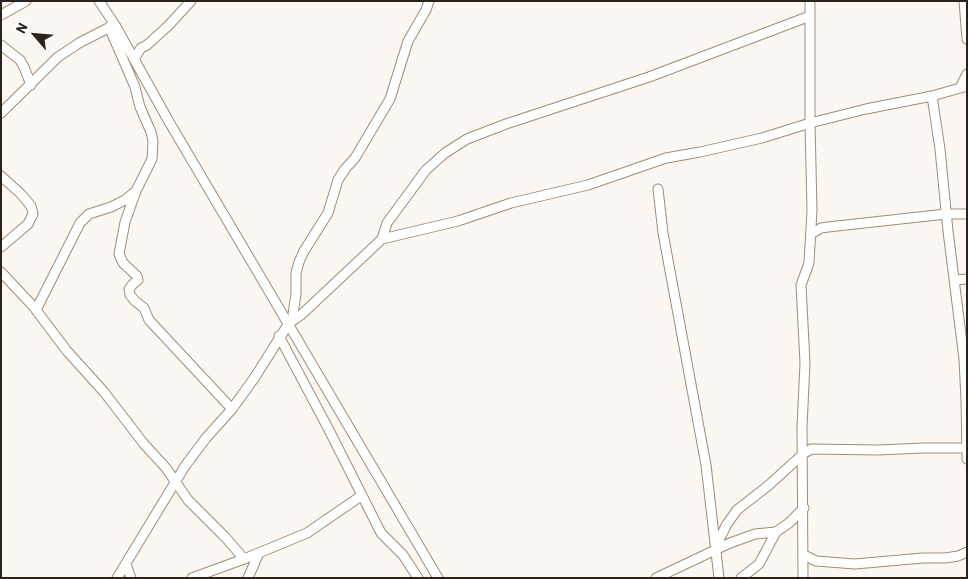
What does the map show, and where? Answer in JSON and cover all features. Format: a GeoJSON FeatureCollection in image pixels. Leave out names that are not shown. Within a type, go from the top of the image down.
{"type":"FeatureCollection","features":[{"type":"Feature","properties":{"kind":"street"},"geometry":{"type":"LineString","coordinates":[[1,15],[26,1]]}},
{"type":"Feature","properties":{"kind":"street"},"geometry":{"type":"LineString","coordinates":[[99,1],[112,26],[134,59],[292,321],[438,578]]}},
{"type":"Feature","properties":{"kind":"street"},"geometry":{"type":"LineString","coordinates":[[134,59],[141,48],[168,26],[190,1]]}},
{"type":"Feature","properties":{"kind":"street"},"geometry":{"type":"LineString","coordinates":[[292,321],[296,294],[296,273],[302,257],[328,213],[338,180],[355,158],[390,99],[408,41],[429,1]]}},
{"type":"Feature","properties":{"kind":"street"},"geometry":{"type":"LineString","coordinates":[[803,578],[805,363],[801,285],[809,263],[812,211],[810,1]]}},
{"type":"Feature","properties":{"kind":"street"},"geometry":{"type":"LineString","coordinates":[[964,1],[967,40]]}},
{"type":"Feature","properties":{"kind":"street"},"geometry":{"type":"LineString","coordinates":[[117,578],[185,466],[206,438],[232,409],[255,377],[279,336],[292,321],[344,276],[382,239],[387,223],[426,170],[445,153],[467,139],[514,121],[649,77],[810,16]]}},
{"type":"Feature","properties":{"kind":"street"},"geometry":{"type":"LineString","coordinates":[[1,113],[58,57],[79,43],[112,26]]}},
{"type":"Feature","properties":{"kind":"street"},"geometry":{"type":"LineString","coordinates":[[112,26],[153,141],[152,159],[136,190],[125,222],[118,254],[123,263],[137,276],[138,280],[129,289],[130,295],[144,308],[149,320],[232,409]]}},
{"type":"Feature","properties":{"kind":"street"},"geometry":{"type":"LineString","coordinates":[[1,44],[20,60],[31,85]]}},
{"type":"Feature","properties":{"kind":"street"},"geometry":{"type":"LineString","coordinates":[[382,239],[458,221],[511,203],[588,185],[666,158],[762,138],[810,123],[866,109],[932,96],[963,87],[967,74]]}},
{"type":"Feature","properties":{"kind":"street"},"geometry":{"type":"LineString","coordinates":[[932,96],[940,149],[964,359],[967,459]]}},
{"type":"Feature","properties":{"kind":"street"},"geometry":{"type":"LineString","coordinates":[[1,176],[21,194],[31,206],[33,214],[28,224],[1,247]]}},
{"type":"Feature","properties":{"kind":"street"},"geometry":{"type":"LineString","coordinates":[[658,189],[663,233],[706,465],[720,578]]}},
{"type":"Feature","properties":{"kind":"street"},"geometry":{"type":"LineString","coordinates":[[36,310],[80,223],[89,214],[118,203],[136,190]]}},
{"type":"Feature","properties":{"kind":"street"},"geometry":{"type":"LineString","coordinates":[[811,234],[821,228],[828,227],[946,214],[967,214]]}},
{"type":"Feature","properties":{"kind":"street"},"geometry":{"type":"LineString","coordinates":[[1,272],[36,310],[67,351],[104,392],[144,444],[166,468],[188,500],[244,559]]}},
{"type":"Feature","properties":{"kind":"street"},"geometry":{"type":"LineString","coordinates":[[955,280],[967,279]]}},
{"type":"Feature","properties":{"kind":"street"},"geometry":{"type":"LineString","coordinates":[[279,336],[381,533],[403,555],[415,577]]}},
{"type":"Feature","properties":{"kind":"street"},"geometry":{"type":"LineString","coordinates":[[717,547],[727,524],[738,510],[803,454],[812,449],[966,448]]}},
{"type":"Feature","properties":{"kind":"street"},"geometry":{"type":"LineString","coordinates":[[166,468],[185,466]]}},
{"type":"Feature","properties":{"kind":"street"},"geometry":{"type":"LineString","coordinates":[[192,578],[259,553],[307,532],[362,496]]}},
{"type":"Feature","properties":{"kind":"street"},"geometry":{"type":"LineString","coordinates":[[656,578],[717,547],[750,536],[776,532],[790,523],[804,508]]}},
{"type":"Feature","properties":{"kind":"street"},"geometry":{"type":"LineString","coordinates":[[741,578],[759,564],[776,532]]}},
{"type":"Feature","properties":{"kind":"street"},"geometry":{"type":"LineString","coordinates":[[804,555],[821,562],[855,564],[945,558],[967,552]]}},
{"type":"Feature","properties":{"kind":"street"},"geometry":{"type":"LineString","coordinates":[[248,578],[259,553]]}},
{"type":"Feature","properties":{"kind":"street"},"geometry":{"type":"LineString","coordinates":[[126,564],[131,578]]}}]}
